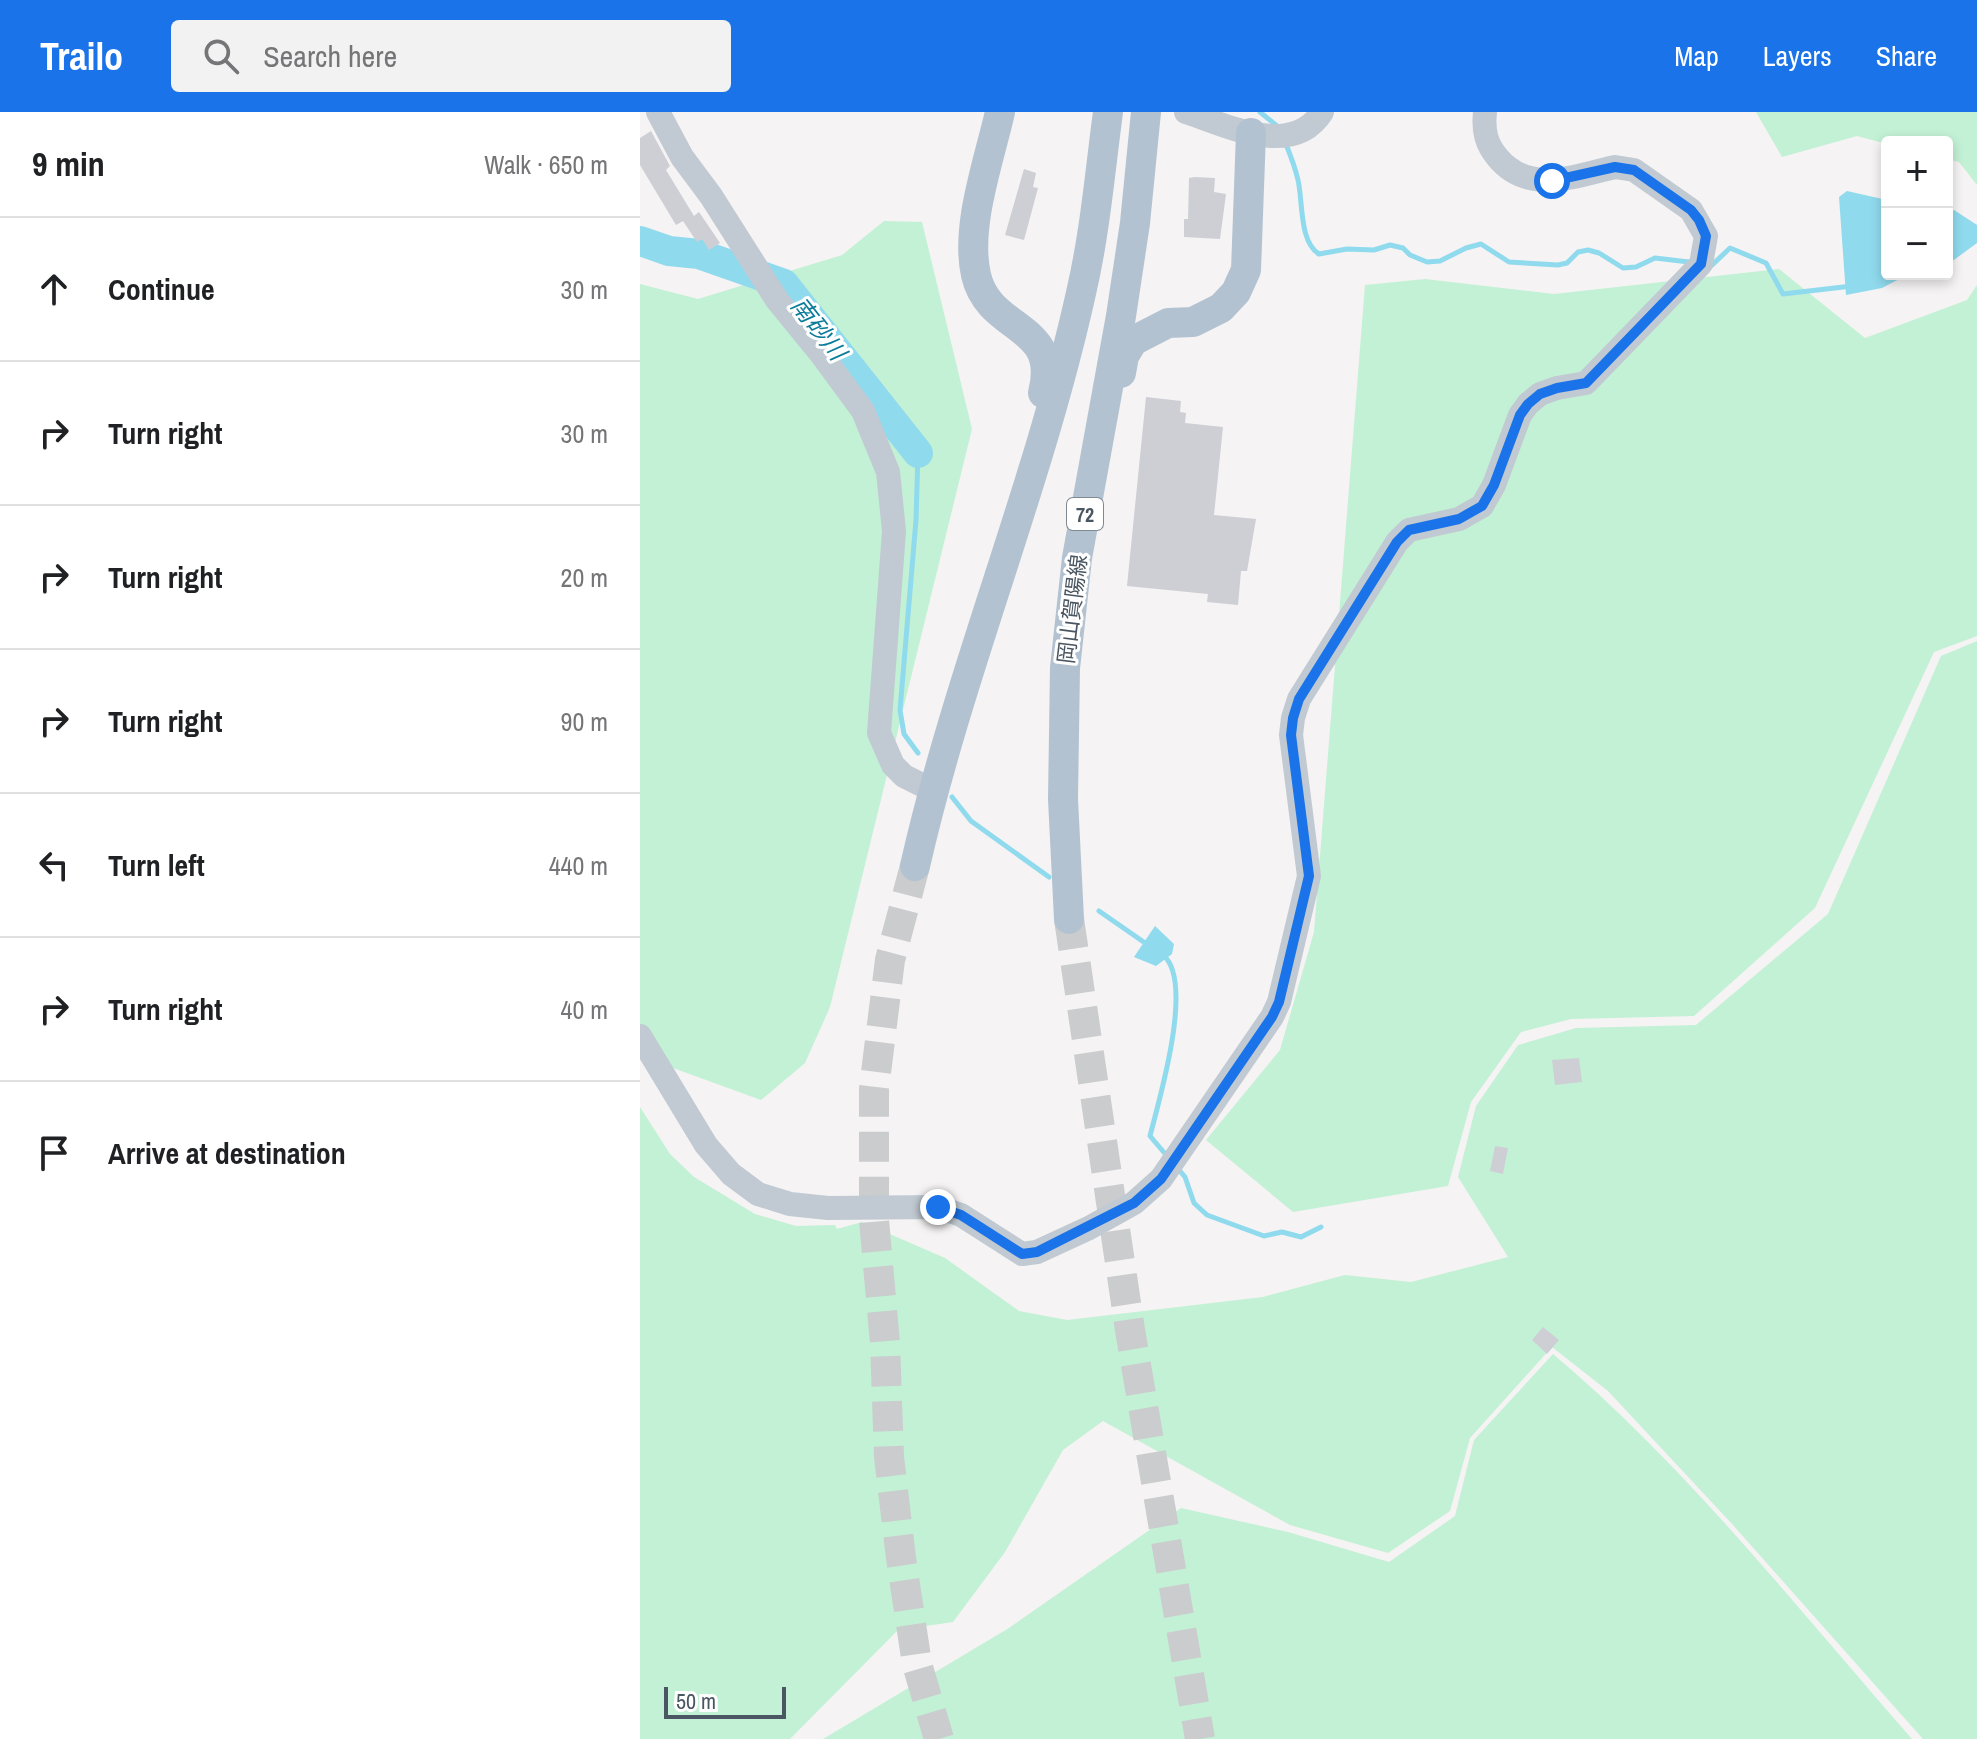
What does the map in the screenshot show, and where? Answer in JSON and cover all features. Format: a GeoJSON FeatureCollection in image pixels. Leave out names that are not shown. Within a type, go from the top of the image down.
{"type":"FeatureCollection","features":[{"type":"Feature","properties":{"kind":"main road"},"geometry":{"type":"LineString","coordinates":[[1000,112],[974,228],[973,260],[981,292],[990,306],[1019,326],[1043,352],[1047,362],[1047,377],[1033,430],[1030,476]]}},
{"type":"Feature","properties":{"kind":"main road","name":"岡山賀陽線"},"geometry":{"type":"LineString","coordinates":[[1069,919],[1063,799],[1065,668],[1077,558],[1121,316],[1146,112]]}},
{"type":"Feature","properties":{"kind":"main road"},"geometry":{"type":"LineString","coordinates":[[1019,326],[1047,324],[1058,319],[1070,296],[1093,172],[1107,122]]}},
{"type":"Feature","properties":{"kind":"main road"},"geometry":{"type":"LineString","coordinates":[[915,866],[932,790],[1030,476],[1081,293],[1095,221],[1107,122]]}},
{"type":"Feature","properties":{"kind":"main road"},"geometry":{"type":"LineString","coordinates":[[1084,519],[1099,488],[1124,356],[1133,341],[1168,323],[1193,322],[1221,308],[1236,292],[1246,270],[1273,135]]}},
{"type":"Feature","properties":{"kind":"main road"},"geometry":{"type":"LineString","coordinates":[[1140,171],[1146,232],[1139,292],[1151,313],[1168,323]]}},
{"type":"Feature","properties":{"kind":"street"},"geometry":{"type":"LineString","coordinates":[[640,116],[656,112],[682,157],[711,196],[768,286],[863,411],[888,472],[894,531],[879,733],[893,765],[904,776],[932,790]]}},
{"type":"Feature","properties":{"kind":"street"},"geometry":{"type":"LineString","coordinates":[[1186,112],[1273,135],[1307,129],[1322,112]]}},
{"type":"Feature","properties":{"kind":"street"},"geometry":{"type":"LineString","coordinates":[[640,1036],[706,1145],[731,1174],[758,1194],[790,1204],[828,1208],[938,1207],[961,1215],[1022,1254],[1037,1252],[1089,1228],[1134,1203],[1161,1179],[1272,1017],[1279,1002],[1309,876],[1291,735],[1299,699],[1397,542],[1409,530],[1459,519],[1482,506],[1494,485],[1520,415],[1528,404],[1540,394],[1586,383],[1701,264],[1706,236],[1691,210],[1668,193],[1634,170],[1625,168],[1615,167],[1552,181],[1516,174],[1502,163],[1485,138],[1485,112]]}},
{"type":"Feature","properties":{"kind":"green space"},"geometry":{"type":"Polygon","coordinates":[[[1756,112],[1977,112],[1977,185],[1959,162],[1953,160],[1953,136],[1881,136],[1881,142],[1857,136],[1782,157],[1756,112]]]}},
{"type":"Feature","properties":{"kind":"green space"},"geometry":{"type":"Polygon","coordinates":[[[884,221],[922,222],[972,429],[830,1007],[805,1063],[761,1100],[640,1056],[640,284],[698,299],[842,255],[884,221]]]}},
{"type":"Feature","properties":{"kind":"green space"},"geometry":{"type":"Polygon","coordinates":[[[1779,269],[1865,338],[1967,300],[1977,285],[1977,636],[1934,652],[1815,908],[1694,1016],[1571,1019],[1521,1032],[1471,1102],[1448,1186],[1293,1212],[1206,1140],[1280,1050],[1314,932],[1365,285],[1425,279],[1554,294],[1779,269]]]}},
{"type":"Feature","properties":{"kind":"green space"},"geometry":{"type":"Polygon","coordinates":[[[1977,641],[1977,1739],[1923,1739],[1733,1525],[1608,1391],[1552,1347],[1470,1438],[1450,1511],[1388,1553],[1290,1525],[1103,1421],[1063,1450],[1005,1552],[953,1622],[898,1630],[790,1739],[640,1739],[640,1107],[670,1154],[694,1177],[755,1214],[796,1226],[835,1225],[837,1229],[862,1222],[945,1258],[1019,1311],[1067,1320],[1263,1297],[1345,1275],[1411,1282],[1508,1257],[1458,1177],[1476,1106],[1518,1045],[1576,1028],[1696,1025],[1828,914],[1941,656],[1977,641]]]}},
{"type":"Feature","properties":{"kind":"green space"},"geometry":{"type":"Polygon","coordinates":[[[1553,1354],[1602,1397],[1695,1490],[1912,1739],[823,1739],[1009,1628],[1181,1508],[1288,1532],[1389,1562],[1455,1516],[1474,1440],[1553,1354]]]}},
{"type":"Feature","properties":{"kind":"water"},"geometry":{"type":"Polygon","coordinates":[[[1847,191],[1881,199],[1881,280],[1897,280],[1882,288],[1846,295],[1839,197],[1847,191]]]}},
{"type":"Feature","properties":{"kind":"water"},"geometry":{"type":"Polygon","coordinates":[[[1953,210],[1977,225],[1977,243],[1953,261],[1953,210]]]}},
{"type":"Feature","properties":{"kind":"water"},"geometry":{"type":"Polygon","coordinates":[[[1155,926],[1174,944],[1172,954],[1156,966],[1134,957],[1155,926]]]}},
{"type":"Feature","properties":{"kind":"building"},"geometry":{"type":"Polygon","coordinates":[[[651,131],[670,166],[666,170],[694,216],[699,212],[720,243],[709,250],[702,239],[697,242],[683,221],[676,225],[640,165],[640,138],[651,131]]]}},
{"type":"Feature","properties":{"kind":"building"},"geometry":{"type":"Polygon","coordinates":[[[1024,169],[1036,173],[1033,187],[1038,188],[1024,240],[1005,235],[1024,169]]]}},
{"type":"Feature","properties":{"kind":"building"},"geometry":{"type":"Polygon","coordinates":[[[1189,178],[1215,178],[1214,192],[1226,194],[1220,239],[1184,237],[1184,219],[1188,219],[1189,178]]]}},
{"type":"Feature","properties":{"kind":"building"},"geometry":{"type":"Polygon","coordinates":[[[1146,397],[1181,401],[1180,412],[1186,413],[1185,423],[1223,427],[1214,515],[1256,519],[1247,571],[1241,571],[1238,605],[1207,602],[1208,594],[1127,586],[1146,397]]]}},
{"type":"Feature","properties":{"kind":"building"},"geometry":{"type":"Polygon","coordinates":[[[1579,1058],[1582,1082],[1555,1085],[1552,1060],[1579,1058]]]}},
{"type":"Feature","properties":{"kind":"building"},"geometry":{"type":"Polygon","coordinates":[[[1495,1146],[1508,1148],[1503,1174],[1490,1171],[1495,1146]]]}},
{"type":"Feature","properties":{"kind":"building"},"geometry":{"type":"Polygon","coordinates":[[[1543,1327],[1559,1340],[1547,1354],[1532,1340],[1543,1327]]]}},
{"type":"Feature","properties":{"kind":"waterway"},"geometry":{"type":"LineString","coordinates":[[1260,112],[1277,126]]}},
{"type":"Feature","properties":{"kind":"waterway"},"geometry":{"type":"LineString","coordinates":[[1285,142],[1298,180],[1305,231],[1319,254],[1347,249],[1374,250],[1390,245],[1403,248],[1410,255],[1427,262],[1440,261],[1481,244],[1509,262],[1558,265],[1567,263],[1578,252],[1588,250],[1623,268],[1636,267],[1655,258],[1689,262]]}},
{"type":"Feature","properties":{"kind":"waterway","name":"南砂川"},"geometry":{"type":"LineString","coordinates":[[640,241],[669,251],[699,254],[784,284],[918,453]]}},
{"type":"Feature","properties":{"kind":"waterway"},"geometry":{"type":"LineString","coordinates":[[1710,267],[1730,248],[1766,263],[1783,294],[1852,286]]}},
{"type":"Feature","properties":{"kind":"waterway"},"geometry":{"type":"LineString","coordinates":[[918,453],[916,520],[900,710],[904,734],[918,753]]}},
{"type":"Feature","properties":{"kind":"waterway"},"geometry":{"type":"LineString","coordinates":[[952,797],[971,821],[1049,877]]}},
{"type":"Feature","properties":{"kind":"waterway"},"geometry":{"type":"LineString","coordinates":[[1099,911],[1148,945]]}},
{"type":"Feature","properties":{"kind":"waterway"},"geometry":{"type":"LineString","coordinates":[[1163,955],[1172,969],[1176,989],[1175,1014],[1167,1070],[1150,1136],[1167,1156]]}},
{"type":"Feature","properties":{"kind":"waterway"},"geometry":{"type":"LineString","coordinates":[[1180,1171],[1194,1203],[1207,1215],[1264,1236],[1282,1232],[1301,1237],[1321,1227]]}},
{"type":"Feature","properties":{"kind":"tunnel"},"geometry":{"type":"LineString","coordinates":[[915,866],[890,960],[874,1089],[874,1220],[885,1343],[889,1457],[901,1558],[917,1664],[939,1739]]}},
{"type":"Feature","properties":{"kind":"tunnel"},"geometry":{"type":"LineString","coordinates":[[1069,919],[1130,1330],[1200,1739]]}},
{"type":"Feature","properties":{"kind":"route"},"geometry":{"type":"LineString","coordinates":[[938,1207],[961,1215],[1022,1254],[1037,1252],[1134,1203],[1161,1179],[1179,1155],[1272,1017],[1279,1002],[1309,876],[1291,735],[1299,699],[1397,542],[1409,530],[1459,519],[1482,506],[1494,485],[1520,415],[1528,404],[1540,394],[1586,383],[1596,375],[1701,264],[1706,236],[1699,220],[1691,210],[1634,170],[1615,167],[1552,181]]}}]}
